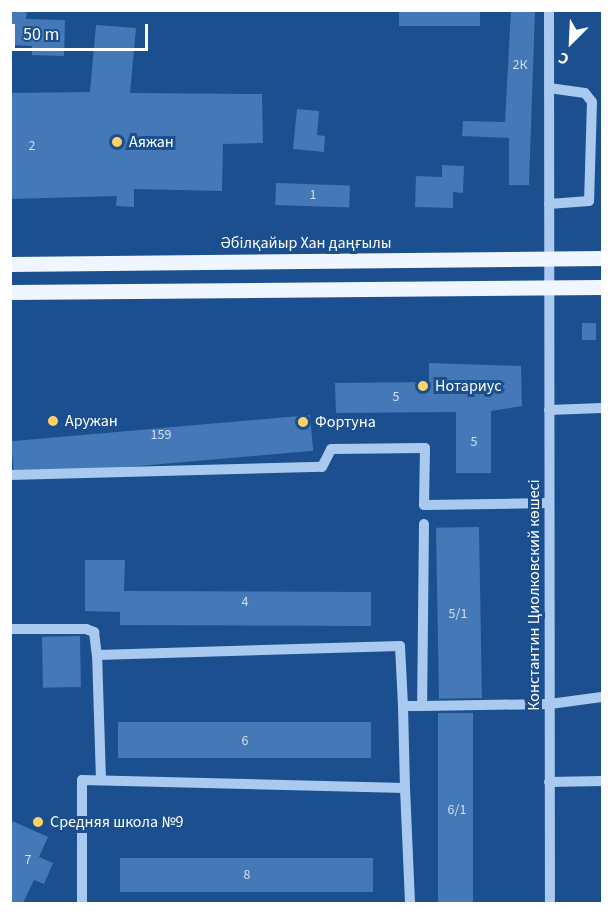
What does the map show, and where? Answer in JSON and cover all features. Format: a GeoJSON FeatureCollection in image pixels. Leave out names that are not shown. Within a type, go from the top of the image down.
{"type":"FeatureCollection","features":[{"type":"Feature","properties":{"kind":"main road","name":"Әбілқайыр Хан даңғылы"},"geometry":{"type":"LineString","coordinates":[[10,264],[603,258]]}},
{"type":"Feature","properties":{"kind":"main road"},"geometry":{"type":"LineString","coordinates":[[10,292],[603,287]]}},
{"type":"Feature","properties":{"kind":"street","name":"Константин Циолковский көшесі"},"geometry":{"type":"LineString","coordinates":[[549,10],[550,903]]}},
{"type":"Feature","properties":{"kind":"street"},"geometry":{"type":"LineString","coordinates":[[549,88],[585,93],[592,102],[589,201],[549,204]]}},
{"type":"Feature","properties":{"kind":"street"},"geometry":{"type":"LineString","coordinates":[[549,410],[603,408]]}},
{"type":"Feature","properties":{"kind":"street"},"geometry":{"type":"LineString","coordinates":[[10,475],[322,467],[331,449],[425,448],[424,505],[549,503]]}},
{"type":"Feature","properties":{"kind":"street"},"geometry":{"type":"LineString","coordinates":[[422,706],[424,524]]}},
{"type":"Feature","properties":{"kind":"street"},"geometry":{"type":"LineString","coordinates":[[10,629],[86,628],[94,632],[97,655],[100,780]]}},
{"type":"Feature","properties":{"kind":"street"},"geometry":{"type":"LineString","coordinates":[[97,655],[400,646],[410,903]]}},
{"type":"Feature","properties":{"kind":"street"},"geometry":{"type":"LineString","coordinates":[[403,706],[550,704],[603,697]]}},
{"type":"Feature","properties":{"kind":"street"},"geometry":{"type":"LineString","coordinates":[[82,903],[82,780],[405,788]]}},
{"type":"Feature","properties":{"kind":"street"},"geometry":{"type":"LineString","coordinates":[[549,782],[603,781]]}},
{"type":"Feature","properties":{"kind":"building"},"geometry":{"type":"Polygon","coordinates":[[[10,10],[27,10],[26,19],[65,20],[64,56],[32,55],[32,46],[10,45],[10,10]]]}},
{"type":"Feature","properties":{"kind":"building"},"geometry":{"type":"Polygon","coordinates":[[[399,10],[480,10],[480,26],[399,26],[399,10]]]}},
{"type":"Feature","properties":{"kind":"building"},"geometry":{"type":"Polygon","coordinates":[[[511,10],[535,10],[529,185],[509,185],[509,138],[462,136],[463,121],[505,122],[511,10]]]}},
{"type":"Feature","properties":{"kind":"building","name":"Аяжан"},"geometry":{"type":"Polygon","coordinates":[[[96,25],[136,28],[130,93],[262,94],[263,143],[223,144],[222,191],[134,189],[134,207],[116,206],[117,196],[10,199],[10,93],[90,92],[96,25]]]}},
{"type":"Feature","properties":{"kind":"building"},"geometry":{"type":"Polygon","coordinates":[[[297,109],[319,111],[317,135],[325,136],[324,152],[293,149],[297,109]]]}},
{"type":"Feature","properties":{"kind":"building"},"geometry":{"type":"Polygon","coordinates":[[[442,165],[464,166],[463,193],[453,192],[453,208],[415,207],[416,176],[442,177],[442,165]]]}},
{"type":"Feature","properties":{"kind":"building"},"geometry":{"type":"Polygon","coordinates":[[[276,183],[350,186],[349,208],[275,205],[276,183]]]}},
{"type":"Feature","properties":{"kind":"building"},"geometry":{"type":"Polygon","coordinates":[[[582,323],[596,323],[596,340],[582,340],[582,323]]]}},
{"type":"Feature","properties":{"kind":"building"},"geometry":{"type":"Polygon","coordinates":[[[429,363],[521,366],[522,406],[491,411],[491,473],[456,473],[456,412],[336,413],[335,383],[429,382],[429,363]]]}},
{"type":"Feature","properties":{"kind":"building"},"geometry":{"type":"Polygon","coordinates":[[[310,415],[313,451],[14,477],[11,441],[310,415]]]}},
{"type":"Feature","properties":{"kind":"building"},"geometry":{"type":"Polygon","coordinates":[[[479,527],[482,698],[439,699],[436,528],[479,527]]]}},
{"type":"Feature","properties":{"kind":"building"},"geometry":{"type":"Polygon","coordinates":[[[85,560],[125,560],[124,591],[371,592],[371,626],[120,625],[120,612],[85,611],[85,560]]]}},
{"type":"Feature","properties":{"kind":"building"},"geometry":{"type":"Polygon","coordinates":[[[80,636],[81,687],[43,688],[42,637],[80,636]]]}},
{"type":"Feature","properties":{"kind":"building"},"geometry":{"type":"Polygon","coordinates":[[[438,713],[473,713],[473,903],[438,903],[438,713]]]}},
{"type":"Feature","properties":{"kind":"building"},"geometry":{"type":"Polygon","coordinates":[[[118,722],[371,722],[371,758],[118,758],[118,722]]]}},
{"type":"Feature","properties":{"kind":"building"},"geometry":{"type":"Polygon","coordinates":[[[10,820],[48,837],[39,857],[53,863],[44,884],[34,880],[23,903],[10,903],[10,820]]]}},
{"type":"Feature","properties":{"kind":"building"},"geometry":{"type":"Polygon","coordinates":[[[120,858],[373,858],[373,892],[120,892],[120,858]]]}},
{"type":"Feature","properties":{"kind":"place","name":"Аяжан"},"geometry":{"type":"Point","coordinates":[117,142]}},
{"type":"Feature","properties":{"kind":"place","name":"Нотариус"},"geometry":{"type":"Point","coordinates":[423,386]}},
{"type":"Feature","properties":{"kind":"place","name":"Аружан"},"geometry":{"type":"Point","coordinates":[53,421]}},
{"type":"Feature","properties":{"kind":"place","name":"Фортуна"},"geometry":{"type":"Point","coordinates":[303,422]}},
{"type":"Feature","properties":{"kind":"place","name":"Средняя школа №9"},"geometry":{"type":"Point","coordinates":[38,822]}}]}
